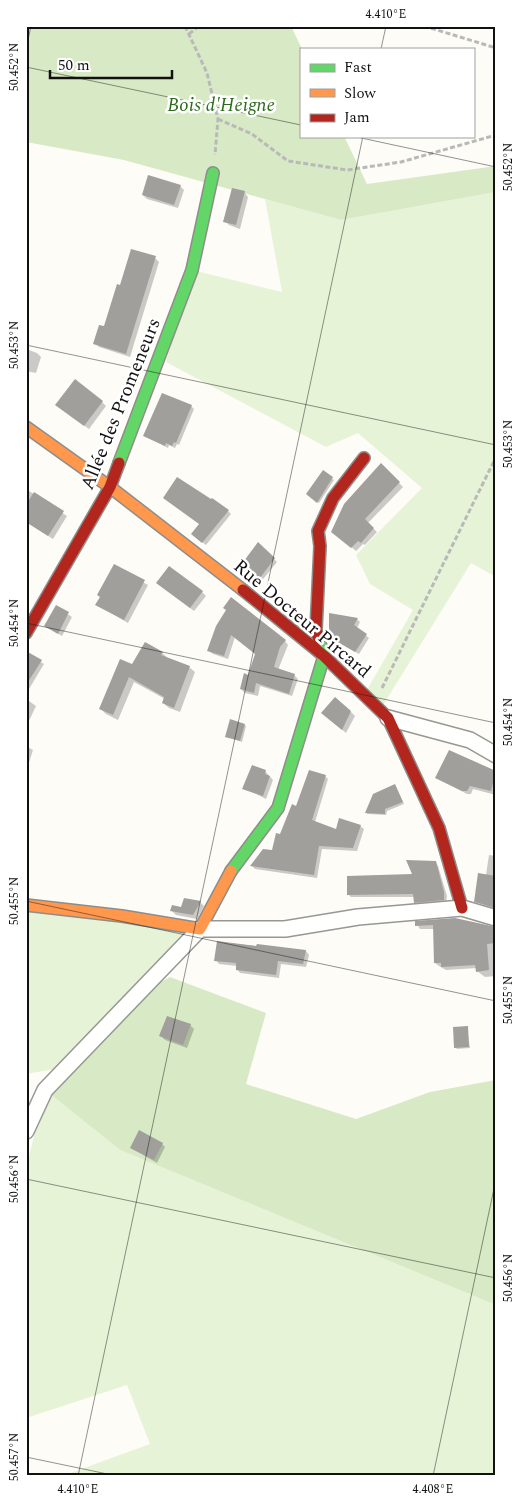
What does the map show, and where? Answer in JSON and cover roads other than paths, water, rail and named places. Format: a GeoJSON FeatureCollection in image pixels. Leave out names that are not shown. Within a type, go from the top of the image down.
{"type":"FeatureCollection","features":[{"type":"Feature","properties":{"kind":"street","name":"Allée des Promeneurs"},"geometry":{"type":"LineString","coordinates":[[26,633],[110,488],[192,270],[213,173]]}},
{"type":"Feature","properties":{"kind":"street","name":"Rue Docteur Pircard"},"geometry":{"type":"LineString","coordinates":[[26,427],[110,488],[324,656],[388,718],[439,828],[462,908]]}},
{"type":"Feature","properties":{"kind":"street"},"geometry":{"type":"LineString","coordinates":[[26,1131],[45,1090],[200,929],[230,873],[278,808],[324,656],[316,630],[320,546],[318,531],[333,498],[364,458]]}},
{"type":"Feature","properties":{"kind":"street"},"geometry":{"type":"LineString","coordinates":[[388,718],[470,740],[496,755]]}},
{"type":"Feature","properties":{"kind":"street"},"geometry":{"type":"LineString","coordinates":[[26,905],[122,916],[200,929],[285,929],[358,917],[462,908],[496,918]]}},
{"type":"Feature","properties":{"kind":"park label","name":"Bois d'Heigne"},"geometry":{"type":"Point","coordinates":[221,105]}}]}
